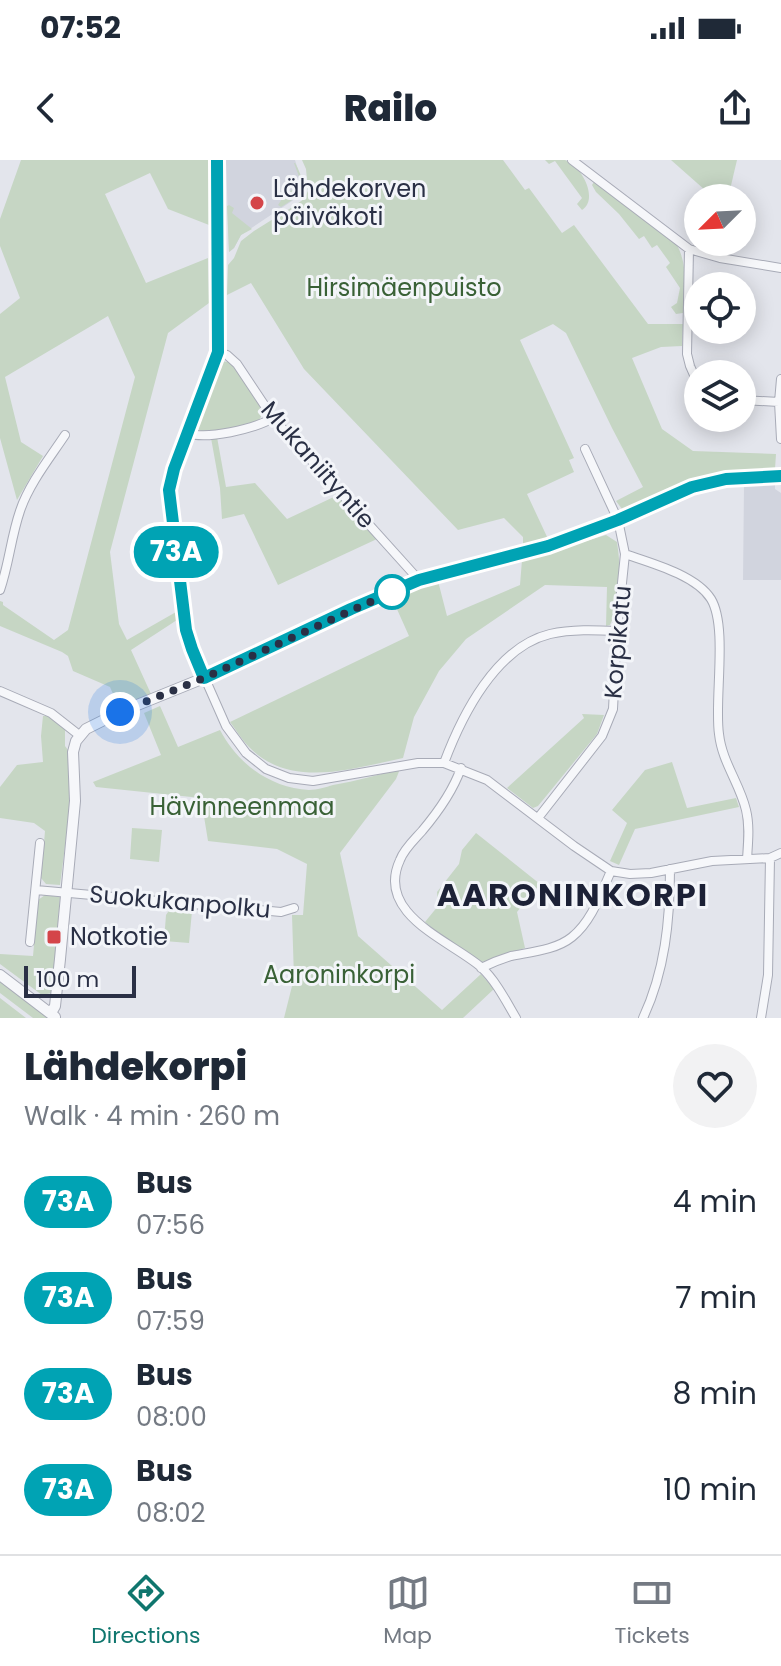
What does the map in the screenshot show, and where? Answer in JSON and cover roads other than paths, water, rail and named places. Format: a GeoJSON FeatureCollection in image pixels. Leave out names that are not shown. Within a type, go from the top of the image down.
{"type":"FeatureCollection","features":[{"type":"Feature","properties":{"kind":"street"},"geometry":{"type":"LineString","coordinates":[[217,160],[218,352],[169,490],[186,630],[204,678],[235,740],[256,762],[279,775],[313,781],[418,763],[444,763],[461,768],[487,780],[611,871],[651,873],[712,861],[770,858],[781,853]]}},
{"type":"Feature","properties":{"kind":"street"},"geometry":{"type":"LineString","coordinates":[[572,160],[684,245]]}},
{"type":"Feature","properties":{"kind":"street"},"geometry":{"type":"LineString","coordinates":[[688,360],[689,256]]}},
{"type":"Feature","properties":{"kind":"street"},"geometry":{"type":"LineString","coordinates":[[713,256],[781,268]]}},
{"type":"Feature","properties":{"kind":"street","name":"Mukaniityntie"},"geometry":{"type":"LineString","coordinates":[[218,352],[237,364],[273,418],[419,580]]}},
{"type":"Feature","properties":{"kind":"street"},"geometry":{"type":"LineString","coordinates":[[781,379],[781,439]]}},
{"type":"Feature","properties":{"kind":"street"},"geometry":{"type":"LineString","coordinates":[[756,401],[779,402]]}},
{"type":"Feature","properties":{"kind":"street"},"geometry":{"type":"LineString","coordinates":[[187,433],[200,436],[245,429],[273,418]]}},
{"type":"Feature","properties":{"kind":"street"},"geometry":{"type":"LineString","coordinates":[[0,590],[21,507],[29,489],[65,435]]}},
{"type":"Feature","properties":{"kind":"street","name":"Korpikatu"},"geometry":{"type":"LineString","coordinates":[[538,818],[602,736],[613,709],[625,554],[618,520],[585,449]]}},
{"type":"Feature","properties":{"kind":"street"},"geometry":{"type":"LineString","coordinates":[[54,1016],[75,801],[73,752],[79,735],[120,712],[204,678],[419,580],[548,546],[618,520],[692,487],[726,479],[781,476]]}},
{"type":"Feature","properties":{"kind":"street"},"geometry":{"type":"LineString","coordinates":[[625,554],[688,579],[710,598],[715,609],[719,637],[718,732],[746,810],[747,859]]}},
{"type":"Feature","properties":{"kind":"street"},"geometry":{"type":"LineString","coordinates":[[444,763],[467,711],[487,681],[506,659],[525,644],[546,634],[571,630],[617,631]]}},
{"type":"Feature","properties":{"kind":"street"},"geometry":{"type":"LineString","coordinates":[[0,691],[51,713],[79,735]]}},
{"type":"Feature","properties":{"kind":"street"},"geometry":{"type":"LineString","coordinates":[[461,768],[452,789],[399,860],[395,886],[398,901],[405,911],[445,944],[481,968],[499,989],[516,1018]]}},
{"type":"Feature","properties":{"kind":"street"},"geometry":{"type":"LineString","coordinates":[[30,942],[40,843]]}},
{"type":"Feature","properties":{"kind":"street"},"geometry":{"type":"LineString","coordinates":[[761,1018],[768,975],[770,858]]}},
{"type":"Feature","properties":{"kind":"street"},"geometry":{"type":"LineString","coordinates":[[643,1018],[658,979],[668,935],[670,869]]}},
{"type":"Feature","properties":{"kind":"street"},"geometry":{"type":"LineString","coordinates":[[481,968],[507,957],[553,947],[572,937],[587,921],[611,871]]}},
{"type":"Feature","properties":{"kind":"street","name":"Suokukanpolku"},"geometry":{"type":"LineString","coordinates":[[36,890],[281,912],[294,908]]}},
{"type":"Feature","properties":{"kind":"street"},"geometry":{"type":"LineString","coordinates":[[0,975],[54,1016]]}},
{"type":"Feature","properties":{"kind":"place","name":"Lähdekorven päiväkoti"},"geometry":{"type":"Point","coordinates":[257,203]}},
{"type":"Feature","properties":{"kind":"place","name":"Notkotie"},"geometry":{"type":"Point","coordinates":[54,937]}},
{"type":"Feature","properties":{"kind":"district","name":"AARONINKORPI"},"geometry":{"type":"Point","coordinates":[573,895]}},
{"type":"Feature","properties":{"kind":"park label","name":"Hirsimäenpuisto"},"geometry":{"type":"Point","coordinates":[404,288]}},
{"type":"Feature","properties":{"kind":"park label","name":"Hävinneenmaa"},"geometry":{"type":"Point","coordinates":[242,807]}},
{"type":"Feature","properties":{"kind":"park label","name":"Aaroninkorpi"},"geometry":{"type":"Point","coordinates":[339,975]}}]}
